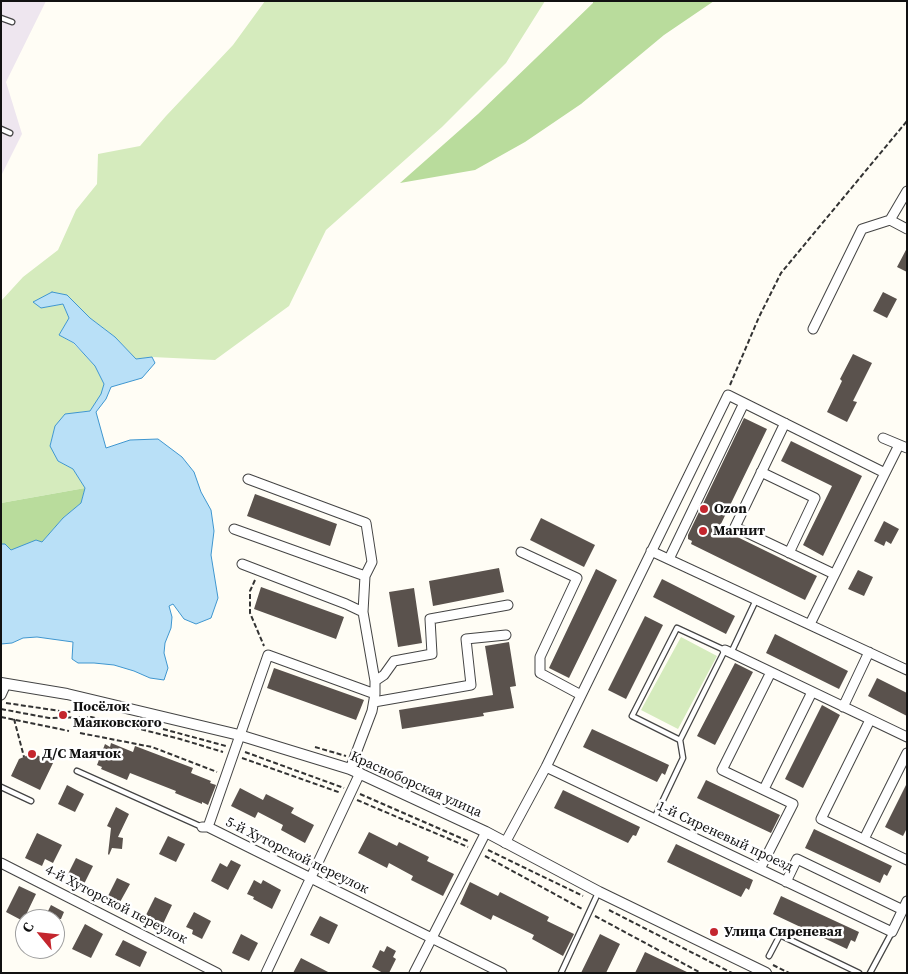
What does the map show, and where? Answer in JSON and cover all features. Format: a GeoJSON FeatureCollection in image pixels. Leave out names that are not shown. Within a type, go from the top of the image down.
{"type":"FeatureCollection","features":[{"type":"Feature","properties":{"kind":"street"},"geometry":{"type":"LineString","coordinates":[[814,329],[862,229],[890,220],[907,191]]}},
{"type":"Feature","properties":{"kind":"street"},"geometry":{"type":"LineString","coordinates":[[890,220],[907,229]]}},
{"type":"Feature","properties":{"kind":"street"},"geometry":{"type":"LineString","coordinates":[[505,843],[546,767],[728,395],[885,473]]}},
{"type":"Feature","properties":{"kind":"street"},"geometry":{"type":"LineString","coordinates":[[669,559],[744,403]]}},
{"type":"Feature","properties":{"kind":"street"},"geometry":{"type":"LineString","coordinates":[[785,423],[735,527],[834,574]]}},
{"type":"Feature","properties":{"kind":"street"},"geometry":{"type":"LineString","coordinates":[[810,624],[885,473],[903,446],[883,438]]}},
{"type":"Feature","properties":{"kind":"street"},"geometry":{"type":"LineString","coordinates":[[761,472],[815,498],[789,553]]}},
{"type":"Feature","properties":{"kind":"street"},"geometry":{"type":"LineString","coordinates":[[248,479],[366,523],[372,562],[365,576],[363,612],[375,681],[375,698],[350,793],[312,878],[266,973]]}},
{"type":"Feature","properties":{"kind":"street"},"geometry":{"type":"LineString","coordinates":[[234,529],[365,576]]}},
{"type":"Feature","properties":{"kind":"street"},"geometry":{"type":"LineString","coordinates":[[651,551],[907,670]]}},
{"type":"Feature","properties":{"kind":"street"},"geometry":{"type":"LineString","coordinates":[[521,552],[577,578],[540,657],[540,673],[581,695]]}},
{"type":"Feature","properties":{"kind":"street"},"geometry":{"type":"LineString","coordinates":[[242,564],[363,612]]}},
{"type":"Feature","properties":{"kind":"street"},"geometry":{"type":"LineString","coordinates":[[375,681],[384,676],[394,661],[432,654],[430,619],[508,605]]}},
{"type":"Feature","properties":{"kind":"street"},"geometry":{"type":"LineString","coordinates":[[205,827],[268,655],[375,698],[471,684],[466,639],[506,635]]}},
{"type":"Feature","properties":{"kind":"street"},"geometry":{"type":"LineString","coordinates":[[725,650],[907,737]]}},
{"type":"Feature","properties":{"kind":"street"},"geometry":{"type":"LineString","coordinates":[[843,706],[869,652]]}},
{"type":"Feature","properties":{"kind":"street"},"geometry":{"type":"LineString","coordinates":[[760,869],[793,804],[722,770],[771,672]]}},
{"type":"Feature","properties":{"kind":"street"},"geometry":{"type":"LineString","coordinates":[[1,695],[4,683]]}},
{"type":"Feature","properties":{"kind":"street","name":"Красноборская улица"},"geometry":{"type":"LineString","coordinates":[[4,683],[67,694],[240,735],[355,771],[486,832],[599,892],[766,973]]}},
{"type":"Feature","properties":{"kind":"street"},"geometry":{"type":"LineString","coordinates":[[764,789],[812,692]]}},
{"type":"Feature","properties":{"kind":"street"},"geometry":{"type":"LineString","coordinates":[[870,720],[821,819],[907,860]]}},
{"type":"Feature","properties":{"kind":"street"},"geometry":{"type":"LineString","coordinates":[[864,839],[907,753]]}},
{"type":"Feature","properties":{"kind":"street","name":"1-й Сиреневый проезд"},"geometry":{"type":"LineString","coordinates":[[546,767],[892,932]]}},
{"type":"Feature","properties":{"kind":"street","name":"5-й Хуторской переулок"},"geometry":{"type":"LineString","coordinates":[[205,827],[502,973]]}},
{"type":"Feature","properties":{"kind":"street"},"geometry":{"type":"LineString","coordinates":[[414,973],[486,832]]}},
{"type":"Feature","properties":{"kind":"street"},"geometry":{"type":"LineString","coordinates":[[786,882],[797,860],[905,906],[892,932]]}},
{"type":"Feature","properties":{"kind":"street","name":"4-й Хуторской переулок"},"geometry":{"type":"LineString","coordinates":[[1,863],[216,972]]}},
{"type":"Feature","properties":{"kind":"lane"},"geometry":{"type":"LineString","coordinates":[[1,18],[12,22]]}},
{"type":"Feature","properties":{"kind":"lane"},"geometry":{"type":"LineString","coordinates":[[1,130],[10,133]]}},
{"type":"Feature","properties":{"kind":"lane"},"geometry":{"type":"LineString","coordinates":[[680,740],[632,716],[677,628],[731,653],[756,599]]}},
{"type":"Feature","properties":{"kind":"lane"},"geometry":{"type":"LineString","coordinates":[[654,819],[683,758],[680,740],[725,650]]}},
{"type":"Feature","properties":{"kind":"lane","name":"5-й Хуторской переулок"},"geometry":{"type":"LineString","coordinates":[[77,771],[205,827]]}},
{"type":"Feature","properties":{"kind":"lane"},"geometry":{"type":"LineString","coordinates":[[1,787],[31,801]]}},
{"type":"Feature","properties":{"kind":"lane"},"geometry":{"type":"LineString","coordinates":[[561,973],[599,892]]}},
{"type":"Feature","properties":{"kind":"lane"},"geometry":{"type":"LineString","coordinates":[[870,973],[892,932]]}},
{"type":"Feature","properties":{"kind":"lane"},"geometry":{"type":"LineString","coordinates":[[768,956],[780,936],[859,973]]}},
{"type":"Feature","properties":{"kind":"path"},"geometry":{"type":"LineString","coordinates":[[728,395],[731,382],[752,333],[782,272],[907,121]]}},
{"type":"Feature","properties":{"kind":"path"},"geometry":{"type":"LineString","coordinates":[[256,579],[250,591],[250,613],[268,655]]}},
{"type":"Feature","properties":{"kind":"path"},"geometry":{"type":"LineString","coordinates":[[1,702],[67,712],[97,710]]}},
{"type":"Feature","properties":{"kind":"path"},"geometry":{"type":"LineString","coordinates":[[1,709],[49,718],[91,717],[234,752],[350,793],[478,848],[594,902],[732,973]]}},
{"type":"Feature","properties":{"kind":"path"},"geometry":{"type":"LineString","coordinates":[[1,717],[14,718],[69,731]]}},
{"type":"Feature","properties":{"kind":"path"},"geometry":{"type":"LineString","coordinates":[[14,718],[24,757]]}},
{"type":"Feature","properties":{"kind":"path"},"geometry":{"type":"LineString","coordinates":[[160,728],[350,793],[478,848],[588,912],[701,973]]}},
{"type":"Feature","properties":{"kind":"path"},"geometry":{"type":"LineString","coordinates":[[80,733],[152,748],[221,773]]}},
{"type":"Feature","properties":{"kind":"shaded area"},"geometry":{"type":"Polygon","coordinates":[[[1,1],[46,1],[6,82],[22,134],[1,176],[1,1]]]}},
{"type":"Feature","properties":{"kind":"green space"},"geometry":{"type":"Polygon","coordinates":[[[265,1],[545,1],[506,63],[442,127],[326,230],[289,306],[215,360],[152,357],[136,359],[115,337],[90,318],[67,295],[34,302],[41,308],[63,304],[69,318],[59,335],[73,343],[95,366],[104,384],[102,394],[90,411],[80,412],[55,426],[50,445],[58,461],[73,469],[85,488],[1,503],[1,301],[23,277],[58,250],[76,210],[97,184],[98,154],[140,146],[233,45],[265,1]]]}},
{"type":"Feature","properties":{"kind":"green space"},"geometry":{"type":"Polygon","coordinates":[[[593,1],[714,1],[664,35],[581,104],[525,142],[475,170],[400,183],[478,114],[593,1]]]}},
{"type":"Feature","properties":{"kind":"green space"},"geometry":{"type":"Polygon","coordinates":[[[85,488],[81,503],[63,518],[42,542],[11,550],[5,544],[1,544],[1,503],[85,488]]]}},
{"type":"Feature","properties":{"kind":"green space"},"geometry":{"type":"Polygon","coordinates":[[[681,637],[717,656],[678,729],[641,710],[681,637]]]}},
{"type":"Feature","properties":{"kind":"water"},"geometry":{"type":"Polygon","coordinates":[[[52,292],[67,295],[90,318],[115,337],[136,359],[152,357],[155,363],[142,378],[111,387],[106,399],[96,412],[106,448],[130,440],[158,439],[182,457],[194,472],[201,492],[211,510],[214,531],[211,555],[218,598],[211,618],[196,624],[184,619],[173,604],[169,606],[172,617],[171,628],[165,643],[164,653],[168,668],[164,680],[150,678],[114,665],[78,663],[72,659],[73,642],[37,637],[23,638],[12,643],[1,644],[1,544],[5,544],[11,550],[36,540],[42,542],[63,518],[81,503],[85,488],[73,469],[58,461],[50,446],[55,426],[65,414],[90,411],[101,394],[104,384],[95,366],[74,343],[59,335],[69,318],[63,304],[41,308],[33,302],[52,292]]]}},
{"type":"Feature","properties":{"kind":"building"},"geometry":{"type":"Polygon","coordinates":[[[907,248],[907,272],[897,267],[907,248]]]}},
{"type":"Feature","properties":{"kind":"building"},"geometry":{"type":"Polygon","coordinates":[[[883,292],[897,299],[887,318],[873,311],[883,292]]]}},
{"type":"Feature","properties":{"kind":"building"},"geometry":{"type":"Polygon","coordinates":[[[853,354],[872,363],[853,401],[857,402],[847,422],[827,412],[842,381],[840,379],[853,354]]]}},
{"type":"Feature","properties":{"kind":"building"},"geometry":{"type":"Polygon","coordinates":[[[744,418],[767,429],[719,528],[817,576],[805,600],[691,544],[692,541],[688,539],[688,535],[744,418]]]}},
{"type":"Feature","properties":{"kind":"building"},"geometry":{"type":"Polygon","coordinates":[[[791,441],[862,476],[823,556],[803,545],[832,486],[781,461],[791,441]]]}},
{"type":"Feature","properties":{"kind":"building"},"geometry":{"type":"Polygon","coordinates":[[[255,494],[337,524],[330,546],[247,516],[255,494]]]}},
{"type":"Feature","properties":{"kind":"building"},"geometry":{"type":"Polygon","coordinates":[[[541,518],[595,545],[584,567],[530,540],[541,518]]]}},
{"type":"Feature","properties":{"kind":"building"},"geometry":{"type":"Polygon","coordinates":[[[884,521],[899,529],[891,544],[886,541],[884,546],[874,541],[884,521]]]}},
{"type":"Feature","properties":{"kind":"building"},"geometry":{"type":"Polygon","coordinates":[[[499,568],[504,592],[433,606],[429,581],[499,568]]]}},
{"type":"Feature","properties":{"kind":"building"},"geometry":{"type":"Polygon","coordinates":[[[596,569],[617,580],[569,678],[549,668],[596,569]]]}},
{"type":"Feature","properties":{"kind":"building"},"geometry":{"type":"Polygon","coordinates":[[[858,570],[873,577],[864,596],[848,589],[858,570]]]}},
{"type":"Feature","properties":{"kind":"building"},"geometry":{"type":"Polygon","coordinates":[[[662,579],[735,616],[726,634],[653,597],[662,579]]]}},
{"type":"Feature","properties":{"kind":"building"},"geometry":{"type":"Polygon","coordinates":[[[261,587],[344,617],[336,639],[254,609],[261,587]]]}},
{"type":"Feature","properties":{"kind":"building"},"geometry":{"type":"Polygon","coordinates":[[[414,588],[422,643],[398,647],[389,592],[414,588]]]}},
{"type":"Feature","properties":{"kind":"building"},"geometry":{"type":"Polygon","coordinates":[[[645,616],[663,625],[626,699],[608,690],[645,616]]]}},
{"type":"Feature","properties":{"kind":"building"},"geometry":{"type":"Polygon","coordinates":[[[775,634],[848,671],[839,689],[766,653],[775,634]]]}},
{"type":"Feature","properties":{"kind":"building"},"geometry":{"type":"Polygon","coordinates":[[[509,642],[516,686],[510,687],[514,708],[483,713],[484,716],[402,729],[399,710],[493,695],[485,646],[509,642]]]}},
{"type":"Feature","properties":{"kind":"building"},"geometry":{"type":"Polygon","coordinates":[[[735,663],[753,672],[715,745],[697,736],[735,663]]]}},
{"type":"Feature","properties":{"kind":"building"},"geometry":{"type":"Polygon","coordinates":[[[274,668],[364,700],[356,720],[267,688],[274,668]]]}},
{"type":"Feature","properties":{"kind":"building"},"geometry":{"type":"Polygon","coordinates":[[[877,678],[907,693],[907,716],[868,696],[877,678]]]}},
{"type":"Feature","properties":{"kind":"building"},"geometry":{"type":"Polygon","coordinates":[[[822,705],[840,715],[803,788],[785,779],[822,705]]]}},
{"type":"Feature","properties":{"kind":"building"},"geometry":{"type":"Polygon","coordinates":[[[592,729],[669,765],[665,775],[662,773],[657,782],[583,747],[592,729]]]}},
{"type":"Feature","properties":{"kind":"building"},"geometry":{"type":"Polygon","coordinates":[[[111,743],[133,752],[135,746],[193,768],[191,773],[216,785],[208,805],[130,773],[127,780],[101,769],[102,767],[97,765],[105,744],[110,747],[111,743]]]}},
{"type":"Feature","properties":{"kind":"building"},"geometry":{"type":"Polygon","coordinates":[[[33,753],[53,763],[40,790],[11,776],[19,759],[33,753]]]}},
{"type":"Feature","properties":{"kind":"building"},"geometry":{"type":"Polygon","coordinates":[[[706,780],[780,815],[771,833],[697,798],[706,780]]]}},
{"type":"Feature","properties":{"kind":"building"},"geometry":{"type":"Polygon","coordinates":[[[907,783],[907,828],[903,836],[885,827],[907,783]]]}},
{"type":"Feature","properties":{"kind":"building"},"geometry":{"type":"Polygon","coordinates":[[[67,785],[84,794],[75,812],[58,804],[67,785]]]}},
{"type":"Feature","properties":{"kind":"building"},"geometry":{"type":"Polygon","coordinates":[[[240,788],[263,800],[266,794],[294,808],[291,813],[314,825],[305,843],[281,830],[283,825],[258,812],[255,818],[231,806],[240,788]]]}},
{"type":"Feature","properties":{"kind":"building"},"geometry":{"type":"Polygon","coordinates":[[[563,790],[640,827],[636,836],[633,835],[628,843],[554,808],[563,790]]]}},
{"type":"Feature","properties":{"kind":"building"},"geometry":{"type":"Polygon","coordinates":[[[116,807],[129,814],[118,837],[123,838],[122,849],[112,848],[109,855],[111,828],[107,826],[116,807]]]}},
{"type":"Feature","properties":{"kind":"building"},"geometry":{"type":"Polygon","coordinates":[[[814,829],[892,866],[887,876],[884,874],[880,883],[805,848],[814,829]]]}},
{"type":"Feature","properties":{"kind":"building"},"geometry":{"type":"Polygon","coordinates":[[[369,832],[397,846],[399,842],[429,857],[427,861],[454,874],[443,896],[411,880],[413,876],[389,863],[387,868],[358,853],[369,832]]]}},
{"type":"Feature","properties":{"kind":"building"},"geometry":{"type":"Polygon","coordinates":[[[37,833],[62,845],[53,863],[45,859],[42,866],[25,858],[37,833]]]}},
{"type":"Feature","properties":{"kind":"building"},"geometry":{"type":"Polygon","coordinates":[[[168,836],[185,844],[176,862],[159,854],[168,836]]]}},
{"type":"Feature","properties":{"kind":"building"},"geometry":{"type":"Polygon","coordinates":[[[676,844],[753,880],[749,890],[746,888],[741,897],[667,862],[676,844]]]}},
{"type":"Feature","properties":{"kind":"building"},"geometry":{"type":"Polygon","coordinates":[[[76,858],[93,866],[84,884],[67,876],[76,858]]]}},
{"type":"Feature","properties":{"kind":"building"},"geometry":{"type":"Polygon","coordinates":[[[231,860],[241,865],[228,890],[211,881],[220,863],[227,867],[231,860]]]}},
{"type":"Feature","properties":{"kind":"building"},"geometry":{"type":"Polygon","coordinates":[[[117,878],[130,884],[120,902],[108,896],[117,878]]]}},
{"type":"Feature","properties":{"kind":"building"},"geometry":{"type":"Polygon","coordinates":[[[254,880],[261,884],[263,880],[281,890],[272,909],[247,894],[254,880]]]}},
{"type":"Feature","properties":{"kind":"building"},"geometry":{"type":"Polygon","coordinates":[[[470,882],[498,896],[500,892],[549,917],[547,921],[574,934],[563,956],[532,939],[534,935],[493,915],[491,920],[460,904],[470,882]]]}},
{"type":"Feature","properties":{"kind":"building"},"geometry":{"type":"Polygon","coordinates":[[[19,886],[36,894],[29,909],[15,909],[15,917],[6,912],[19,886]]]}},
{"type":"Feature","properties":{"kind":"building"},"geometry":{"type":"Polygon","coordinates":[[[781,896],[859,932],[855,942],[851,940],[847,949],[773,914],[781,896]]]}},
{"type":"Feature","properties":{"kind":"building"},"geometry":{"type":"Polygon","coordinates":[[[155,897],[172,905],[163,924],[146,915],[155,897]]]}},
{"type":"Feature","properties":{"kind":"building"},"geometry":{"type":"Polygon","coordinates":[[[51,905],[58,909],[49,909],[51,905]]]}},
{"type":"Feature","properties":{"kind":"building"},"geometry":{"type":"Polygon","coordinates":[[[194,912],[211,921],[202,939],[192,934],[193,930],[186,927],[194,912]]]}},
{"type":"Feature","properties":{"kind":"building"},"geometry":{"type":"Polygon","coordinates":[[[320,916],[338,925],[329,944],[310,935],[320,916]]]}},
{"type":"Feature","properties":{"kind":"building"},"geometry":{"type":"Polygon","coordinates":[[[85,924],[103,934],[91,958],[72,949],[85,924]]]}},
{"type":"Feature","properties":{"kind":"building"},"geometry":{"type":"Polygon","coordinates":[[[241,934],[258,943],[249,961],[232,953],[241,934]]]}},
{"type":"Feature","properties":{"kind":"building"},"geometry":{"type":"Polygon","coordinates":[[[600,934],[620,944],[606,973],[581,973],[600,934]]]}},
{"type":"Feature","properties":{"kind":"building"},"geometry":{"type":"Polygon","coordinates":[[[123,940],[147,952],[140,967],[115,955],[123,940]]]}},
{"type":"Feature","properties":{"kind":"building"},"geometry":{"type":"Polygon","coordinates":[[[387,946],[396,951],[393,957],[396,959],[389,973],[383,973],[372,967],[380,950],[384,952],[387,946]]]}},
{"type":"Feature","properties":{"kind":"building"},"geometry":{"type":"Polygon","coordinates":[[[645,952],[689,973],[635,973],[645,952]]]}},
{"type":"Feature","properties":{"kind":"building"},"geometry":{"type":"Polygon","coordinates":[[[301,958],[330,973],[293,973],[301,958]]]}},
{"type":"Feature","properties":{"kind":"place","name":"Ozon"},"geometry":{"type":"Point","coordinates":[704,509]}},
{"type":"Feature","properties":{"kind":"place","name":"Магнит"},"geometry":{"type":"Point","coordinates":[703,531]}},
{"type":"Feature","properties":{"kind":"place","name":"Посёлок Маяковского"},"geometry":{"type":"Point","coordinates":[63,715]}},
{"type":"Feature","properties":{"kind":"place","name":"Д/С Маячок"},"geometry":{"type":"Point","coordinates":[32,754]}},
{"type":"Feature","properties":{"kind":"place","name":"Улица Сиреневая"},"geometry":{"type":"Point","coordinates":[714,932]}}]}
